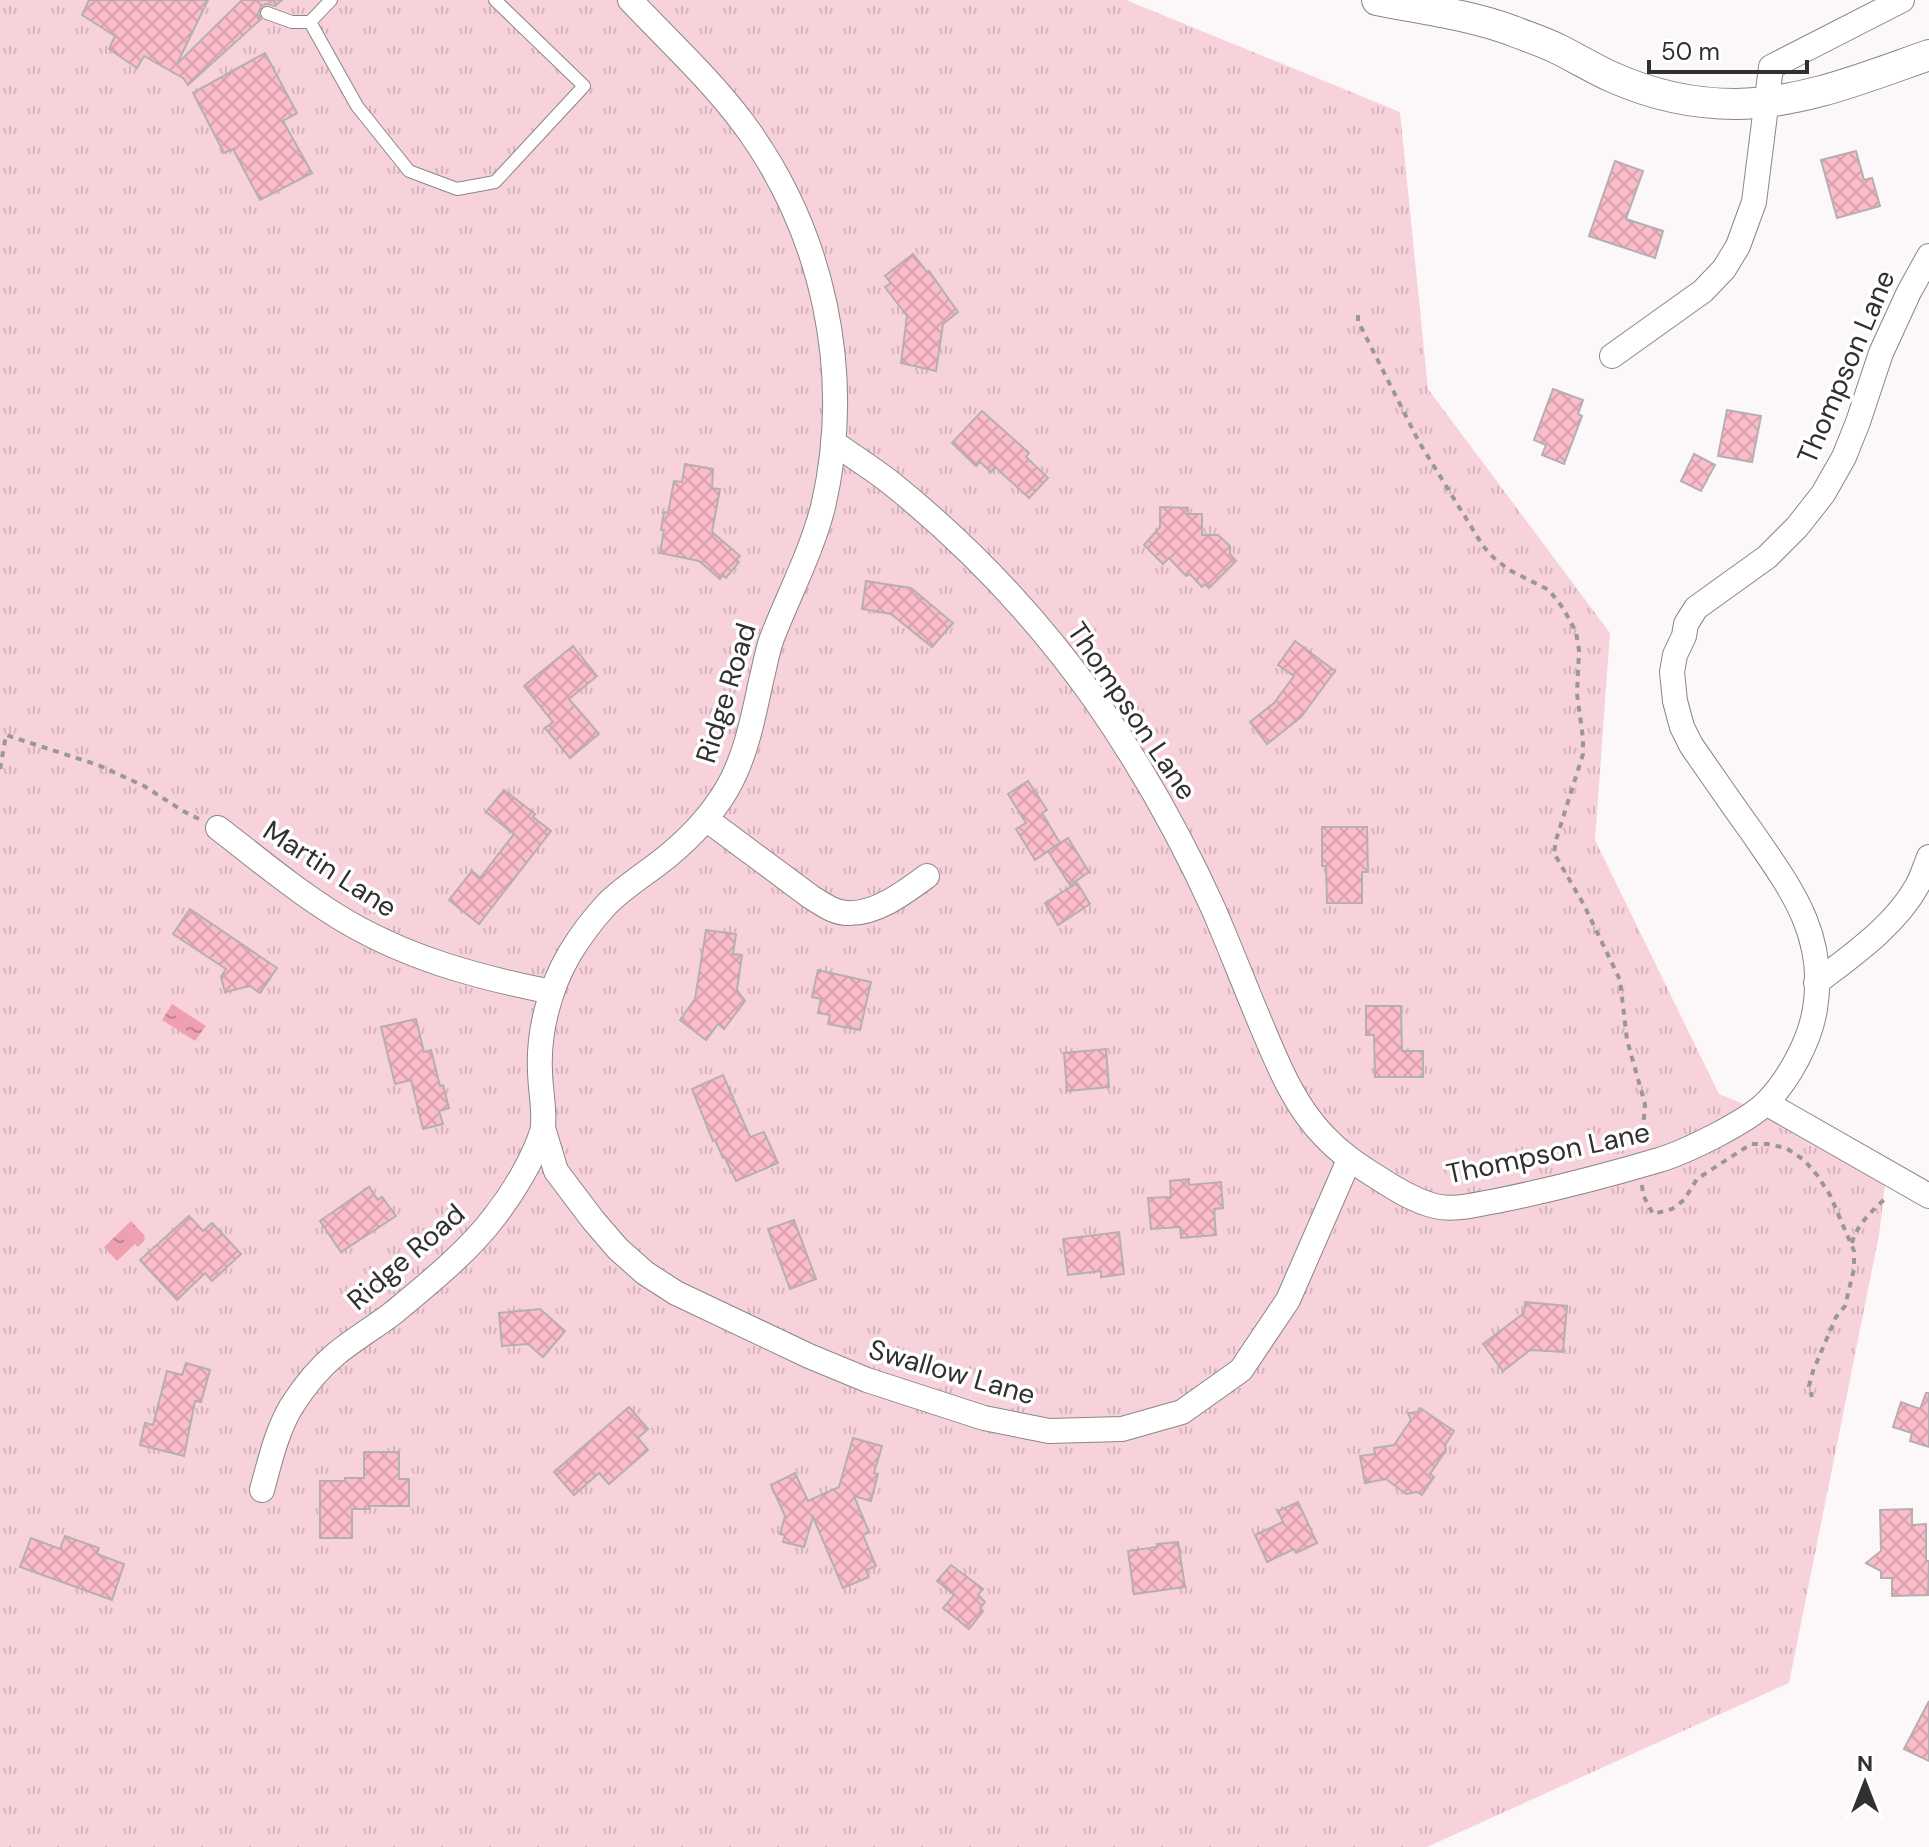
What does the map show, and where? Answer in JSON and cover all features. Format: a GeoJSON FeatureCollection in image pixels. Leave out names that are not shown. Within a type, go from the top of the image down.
{"type":"FeatureCollection","features":[{"type":"Feature","properties":{"kind":"street","name":"Ridge Road"},"geometry":{"type":"LineString","coordinates":[[262,1490],[277,1434],[309,1381],[335,1355],[393,1313],[474,1243],[498,1213],[523,1173],[543,1128],[539,1064],[542,1033],[552,992],[586,928],[609,902],[693,834],[728,787],[750,732],[770,643],[807,558],[823,506],[833,442],[834,365],[825,301],[812,253],[770,163],[742,121],[630,0]]}},
{"type":"Feature","properties":{"kind":"street"},"geometry":{"type":"LineString","coordinates":[[1377,0],[1510,30],[1556,48],[1614,78],[1654,92],[1719,103],[1768,102],[1800,97],[1929,55]]}},
{"type":"Feature","properties":{"kind":"street"},"geometry":{"type":"LineString","coordinates":[[1612,356],[1703,291],[1731,257],[1754,202],[1771,67],[1902,0]]}},
{"type":"Feature","properties":{"kind":"street","name":"Thompson Lane"},"geometry":{"type":"LineString","coordinates":[[833,442],[889,482],[944,529],[999,583],[1050,640],[1094,698],[1139,765],[1178,835],[1213,908],[1282,1072],[1298,1103],[1321,1133],[1349,1160],[1406,1195],[1439,1207],[1468,1206],[1566,1186],[1679,1154],[1766,1103],[1789,1072],[1808,1034],[1815,1008],[1816,983],[1814,949],[1806,919],[1791,889],[1691,745],[1675,701],[1672,672],[1686,624],[1696,608],[1767,557],[1797,527],[1823,494],[1844,457],[1881,353],[1929,256]]}},
{"type":"Feature","properties":{"kind":"street"},"geometry":{"type":"LineString","coordinates":[[706,819],[811,897],[827,907],[846,913],[869,911],[907,891],[927,876]]}},
{"type":"Feature","properties":{"kind":"street","name":"Martin Lane"},"geometry":{"type":"LineString","coordinates":[[218,828],[302,893],[340,918],[394,946],[444,966],[552,992]]}},
{"type":"Feature","properties":{"kind":"street"},"geometry":{"type":"LineString","coordinates":[[1816,983],[1866,945],[1899,910],[1916,887],[1929,857]]}},
{"type":"Feature","properties":{"kind":"street"},"geometry":{"type":"LineString","coordinates":[[1766,1103],[1929,1196]]}},
{"type":"Feature","properties":{"kind":"street","name":"Swallow Lane"},"geometry":{"type":"LineString","coordinates":[[543,1128],[556,1171],[593,1220],[618,1249],[645,1273],[676,1293],[867,1380],[984,1418],[1049,1431],[1122,1429],[1182,1412],[1241,1370],[1288,1300],[1349,1160]]}},
{"type":"Feature","properties":{"kind":"lane"},"geometry":{"type":"LineString","coordinates":[[267,13],[292,22],[310,22],[331,0]]}},
{"type":"Feature","properties":{"kind":"lane"},"geometry":{"type":"LineString","coordinates":[[310,22],[357,106],[409,171],[457,189],[495,182],[584,86],[495,0]]}},
{"type":"Feature","properties":{"kind":"path"},"geometry":{"type":"LineString","coordinates":[[1358,315],[1378,364],[1419,442],[1483,546],[1509,570],[1549,590],[1576,632],[1580,669],[1577,694],[1583,754],[1554,853],[1584,905],[1620,980],[1627,1040],[1645,1104],[1642,1150]]}},
{"type":"Feature","properties":{"kind":"path"},"geometry":{"type":"LineString","coordinates":[[0,769],[6,735],[98,765],[144,786],[183,811],[218,828]]}},
{"type":"Feature","properties":{"kind":"path"},"geometry":{"type":"LineString","coordinates":[[1642,1179],[1643,1195],[1653,1214],[1672,1209],[1684,1200],[1697,1179],[1751,1144],[1786,1148],[1804,1160],[1817,1175],[1830,1195],[1854,1251],[1854,1269],[1845,1306],[1836,1317],[1813,1371],[1809,1386],[1812,1397]]}},
{"type":"Feature","properties":{"kind":"path"},"geometry":{"type":"LineString","coordinates":[[1851,1245],[1862,1223],[1893,1192]]}},
{"type":"Feature","properties":{"kind":"green space"},"geometry":{"type":"Polygon","coordinates":[[[0,0],[1126,0],[1400,112],[1428,389],[1610,633],[1595,840],[1719,1094],[1831,1139],[1885,1184],[1879,1235],[1789,1683],[1427,1847],[0,1847],[0,0]]]}},
{"type":"Feature","properties":{"kind":"water"},"geometry":{"type":"Polygon","coordinates":[[[172,1004],[206,1026],[195,1041],[162,1020],[172,1004]]]}},
{"type":"Feature","properties":{"kind":"water"},"geometry":{"type":"Polygon","coordinates":[[[131,1221],[145,1240],[138,1247],[135,1244],[117,1261],[104,1247],[131,1221]]]}},
{"type":"Feature","properties":{"kind":"building"},"geometry":{"type":"Polygon","coordinates":[[[89,0],[208,0],[177,64],[242,0],[282,0],[275,6],[266,4],[261,7],[258,14],[261,19],[188,85],[183,78],[144,56],[137,68],[109,49],[115,36],[82,15],[89,0]]]}},
{"type":"Feature","properties":{"kind":"building"},"geometry":{"type":"Polygon","coordinates":[[[265,53],[297,113],[283,121],[312,173],[260,200],[233,149],[224,153],[193,93],[265,53]]]}},
{"type":"Feature","properties":{"kind":"building"},"geometry":{"type":"Polygon","coordinates":[[[1856,151],[1864,180],[1872,178],[1880,206],[1837,218],[1821,160],[1856,151]]]}},
{"type":"Feature","properties":{"kind":"building"},"geometry":{"type":"Polygon","coordinates":[[[1615,161],[1643,171],[1626,219],[1663,231],[1655,258],[1589,236],[1615,161]]]}},
{"type":"Feature","properties":{"kind":"building"},"geometry":{"type":"Polygon","coordinates":[[[913,254],[958,312],[943,324],[936,371],[901,363],[907,316],[885,287],[891,283],[885,276],[913,254]]]}},
{"type":"Feature","properties":{"kind":"building"},"geometry":{"type":"Polygon","coordinates":[[[1553,389],[1583,400],[1578,414],[1582,416],[1564,464],[1542,455],[1546,445],[1534,440],[1553,389]]]}},
{"type":"Feature","properties":{"kind":"building"},"geometry":{"type":"Polygon","coordinates":[[[1727,410],[1761,416],[1752,462],[1718,456],[1727,410]]]}},
{"type":"Feature","properties":{"kind":"building"},"geometry":{"type":"Polygon","coordinates":[[[982,411],[1029,453],[1026,457],[1048,478],[1029,498],[995,467],[991,472],[980,462],[976,466],[952,443],[982,411]]]}},
{"type":"Feature","properties":{"kind":"building"},"geometry":{"type":"Polygon","coordinates":[[[1694,454],[1715,465],[1701,491],[1681,481],[1694,454]]]}},
{"type":"Feature","properties":{"kind":"building"},"geometry":{"type":"Polygon","coordinates":[[[685,464],[713,469],[712,488],[720,489],[712,532],[740,556],[726,578],[723,575],[720,579],[699,561],[660,553],[664,512],[668,513],[674,481],[682,482],[685,464]]]}},
{"type":"Feature","properties":{"kind":"building"},"geometry":{"type":"Polygon","coordinates":[[[1160,507],[1188,508],[1188,514],[1202,514],[1202,535],[1218,535],[1230,546],[1230,554],[1236,561],[1209,588],[1205,584],[1202,587],[1190,574],[1186,576],[1169,558],[1163,564],[1144,545],[1160,527],[1160,507]]]}},
{"type":"Feature","properties":{"kind":"building"},"geometry":{"type":"Polygon","coordinates":[[[866,581],[911,588],[953,623],[932,647],[891,614],[862,609],[866,581]]]}},
{"type":"Feature","properties":{"kind":"building"},"geometry":{"type":"Polygon","coordinates":[[[1295,641],[1335,671],[1301,717],[1267,744],[1250,722],[1274,703],[1294,676],[1278,665],[1295,641]]]}},
{"type":"Feature","properties":{"kind":"building"},"geometry":{"type":"Polygon","coordinates":[[[573,646],[597,676],[569,699],[599,734],[570,758],[545,728],[553,722],[524,686],[573,646]]]}},
{"type":"Feature","properties":{"kind":"building"},"geometry":{"type":"Polygon","coordinates":[[[1028,781],[1047,810],[1042,813],[1060,843],[1035,860],[1016,829],[1026,823],[1008,794],[1028,781]]]}},
{"type":"Feature","properties":{"kind":"building"},"geometry":{"type":"Polygon","coordinates":[[[504,790],[551,831],[479,924],[449,900],[472,871],[480,878],[514,834],[486,812],[504,790]]]}},
{"type":"Feature","properties":{"kind":"building"},"geometry":{"type":"Polygon","coordinates":[[[1322,827],[1367,827],[1368,872],[1362,872],[1362,903],[1327,903],[1326,866],[1322,866],[1322,827]]]}},
{"type":"Feature","properties":{"kind":"building"},"geometry":{"type":"Polygon","coordinates":[[[1068,838],[1089,872],[1070,885],[1048,851],[1068,838]]]}},
{"type":"Feature","properties":{"kind":"building"},"geometry":{"type":"Polygon","coordinates":[[[1077,883],[1090,904],[1058,925],[1045,903],[1077,883]]]}},
{"type":"Feature","properties":{"kind":"building"},"geometry":{"type":"Polygon","coordinates":[[[190,909],[277,968],[260,993],[250,986],[225,992],[221,977],[226,969],[173,934],[190,909]]]}},
{"type":"Feature","properties":{"kind":"building"},"geometry":{"type":"Polygon","coordinates":[[[706,930],[736,934],[733,954],[742,955],[737,990],[745,1001],[724,1029],[718,1024],[706,1040],[680,1020],[695,999],[706,930]]]}},
{"type":"Feature","properties":{"kind":"building"},"geometry":{"type":"Polygon","coordinates":[[[818,970],[871,982],[860,1030],[828,1024],[830,1015],[818,1013],[821,999],[812,997],[818,970]]]}},
{"type":"Feature","properties":{"kind":"building"},"geometry":{"type":"Polygon","coordinates":[[[1366,1006],[1401,1006],[1402,1051],[1423,1051],[1423,1077],[1375,1077],[1374,1035],[1366,1035],[1366,1006]]]}},
{"type":"Feature","properties":{"kind":"building"},"geometry":{"type":"Polygon","coordinates":[[[416,1019],[424,1052],[431,1050],[449,1108],[439,1111],[443,1124],[423,1129],[411,1080],[395,1084],[381,1027],[416,1019]]]}},
{"type":"Feature","properties":{"kind":"building"},"geometry":{"type":"Polygon","coordinates":[[[1106,1049],[1109,1087],[1067,1091],[1064,1053],[1106,1049]]]}},
{"type":"Feature","properties":{"kind":"building"},"geometry":{"type":"Polygon","coordinates":[[[723,1075],[750,1137],[764,1132],[778,1163],[736,1181],[713,1141],[692,1089],[723,1075]]]}},
{"type":"Feature","properties":{"kind":"building"},"geometry":{"type":"Polygon","coordinates":[[[1189,1179],[1189,1185],[1221,1182],[1223,1208],[1214,1209],[1216,1235],[1181,1238],[1180,1227],[1151,1229],[1148,1198],[1171,1197],[1170,1181],[1189,1179]]]}},
{"type":"Feature","properties":{"kind":"building"},"geometry":{"type":"Polygon","coordinates":[[[369,1187],[378,1200],[382,1197],[396,1216],[341,1252],[320,1221],[369,1187]]]}},
{"type":"Feature","properties":{"kind":"building"},"geometry":{"type":"Polygon","coordinates":[[[189,1216],[203,1231],[212,1223],[241,1254],[212,1281],[205,1273],[177,1300],[140,1260],[189,1216]]]}},
{"type":"Feature","properties":{"kind":"building"},"geometry":{"type":"Polygon","coordinates":[[[794,1220],[816,1279],[790,1289],[768,1229],[794,1220]]]}},
{"type":"Feature","properties":{"kind":"building"},"geometry":{"type":"Polygon","coordinates":[[[1119,1232],[1124,1274],[1101,1277],[1101,1271],[1068,1275],[1063,1239],[1119,1232]]]}},
{"type":"Feature","properties":{"kind":"building"},"geometry":{"type":"Polygon","coordinates":[[[1525,1302],[1567,1306],[1563,1352],[1530,1350],[1503,1371],[1483,1344],[1524,1313],[1525,1302]]]}},
{"type":"Feature","properties":{"kind":"building"},"geometry":{"type":"Polygon","coordinates":[[[540,1309],[565,1331],[543,1357],[528,1344],[502,1346],[499,1313],[540,1309]]]}},
{"type":"Feature","properties":{"kind":"building"},"geometry":{"type":"Polygon","coordinates":[[[186,1363],[210,1370],[201,1402],[195,1401],[184,1456],[140,1445],[145,1423],[153,1425],[167,1371],[182,1375],[186,1363]]]}},
{"type":"Feature","properties":{"kind":"building"},"geometry":{"type":"Polygon","coordinates":[[[1926,1393],[1929,1393],[1929,1447],[1910,1441],[1912,1433],[1893,1427],[1901,1402],[1920,1409],[1926,1393]]]}},
{"type":"Feature","properties":{"kind":"building"},"geometry":{"type":"Polygon","coordinates":[[[629,1407],[648,1429],[638,1438],[648,1450],[609,1484],[599,1473],[574,1495],[554,1472],[629,1407]]]}},
{"type":"Feature","properties":{"kind":"building"},"geometry":{"type":"Polygon","coordinates":[[[1420,1408],[1454,1431],[1430,1474],[1434,1477],[1422,1495],[1417,1492],[1406,1494],[1386,1479],[1365,1483],[1360,1456],[1375,1454],[1374,1448],[1394,1445],[1411,1420],[1408,1413],[1417,1412],[1420,1408]]]}},
{"type":"Feature","properties":{"kind":"building"},"geometry":{"type":"Polygon","coordinates":[[[853,1438],[882,1446],[874,1473],[878,1474],[871,1501],[854,1496],[869,1532],[863,1535],[876,1566],[866,1570],[869,1577],[843,1588],[813,1517],[804,1547],[783,1542],[785,1535],[780,1534],[785,1516],[771,1485],[795,1473],[808,1501],[839,1487],[853,1438]]]}},
{"type":"Feature","properties":{"kind":"building"},"geometry":{"type":"Polygon","coordinates":[[[364,1452],[399,1452],[399,1479],[409,1479],[409,1506],[352,1509],[352,1538],[320,1538],[320,1481],[364,1478],[364,1452]]]}},
{"type":"Feature","properties":{"kind":"building"},"geometry":{"type":"Polygon","coordinates":[[[1298,1502],[1317,1543],[1296,1553],[1294,1549],[1267,1562],[1255,1535],[1283,1522],[1278,1511],[1298,1502]]]}},
{"type":"Feature","properties":{"kind":"building"},"geometry":{"type":"Polygon","coordinates":[[[1912,1509],[1912,1525],[1926,1524],[1928,1595],[1892,1596],[1892,1578],[1881,1578],[1881,1571],[1866,1563],[1881,1551],[1880,1510],[1912,1509]]]}},
{"type":"Feature","properties":{"kind":"building"},"geometry":{"type":"Polygon","coordinates":[[[65,1536],[99,1548],[97,1554],[124,1564],[112,1600],[20,1567],[31,1538],[60,1549],[65,1536]]]}},
{"type":"Feature","properties":{"kind":"building"},"geometry":{"type":"Polygon","coordinates":[[[1178,1542],[1185,1587],[1134,1594],[1128,1551],[1178,1542]]]}},
{"type":"Feature","properties":{"kind":"building"},"geometry":{"type":"Polygon","coordinates":[[[951,1565],[983,1589],[978,1595],[985,1602],[980,1608],[983,1611],[969,1629],[943,1608],[954,1595],[937,1581],[951,1565]]]}},
{"type":"Feature","properties":{"kind":"building"},"geometry":{"type":"Polygon","coordinates":[[[1929,1701],[1929,1761],[1904,1749],[1929,1701]]]}}]}
